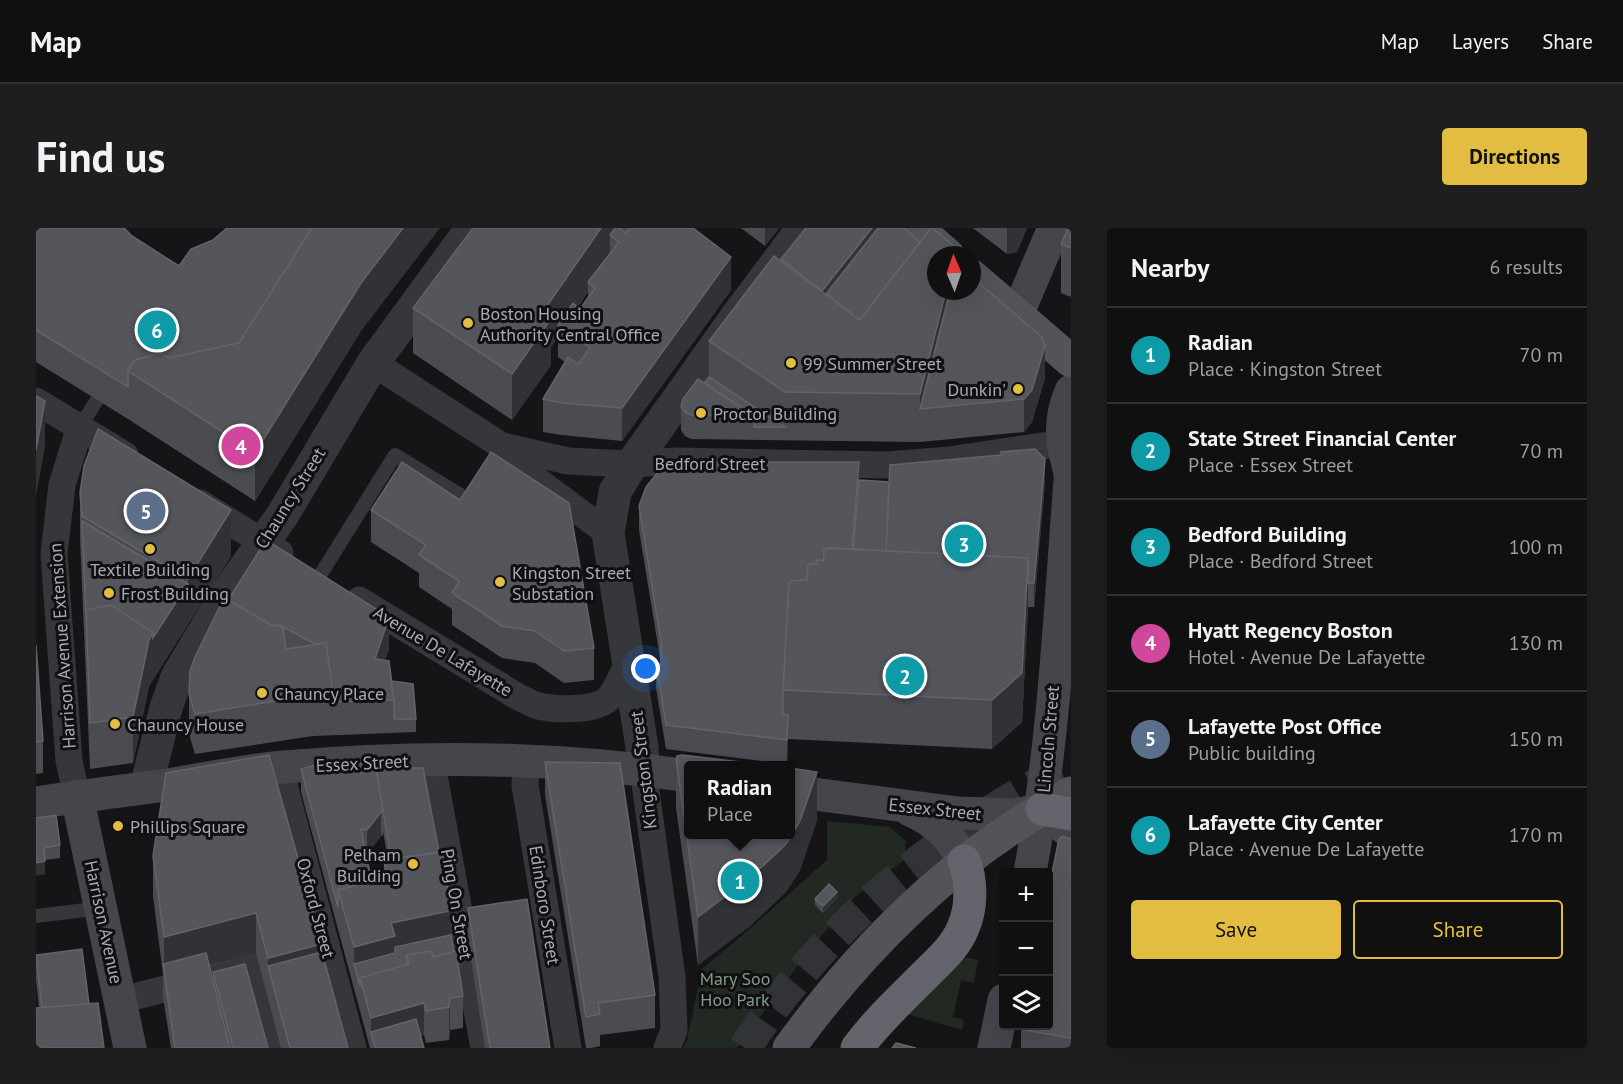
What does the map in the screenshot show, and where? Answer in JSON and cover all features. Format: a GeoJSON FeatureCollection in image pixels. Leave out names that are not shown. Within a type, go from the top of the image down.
{"type":"FeatureCollection","features":[{"type":"Feature","properties":{"kind":"highway"},"geometry":{"type":"LineString","coordinates":[[857,1048],[870,1031],[944,956],[963,930],[968,916],[969,883],[964,861]]}},
{"type":"Feature","properties":{"kind":"main road"},"geometry":{"type":"LineString","coordinates":[[917,228],[938,246]]}},
{"type":"Feature","properties":{"kind":"main road"},"geometry":{"type":"LineString","coordinates":[[1017,315],[1054,228]]}},
{"type":"Feature","properties":{"kind":"main road"},"geometry":{"type":"LineString","coordinates":[[981,284],[1071,361]]}},
{"type":"Feature","properties":{"kind":"main road","name":"Lincoln Street"},"geometry":{"type":"LineString","coordinates":[[1031,868],[1056,812],[1071,475],[1063,443],[1062,423],[1071,391]]}},
{"type":"Feature","properties":{"kind":"main road","name":"Essex Street"},"geometry":{"type":"LineString","coordinates":[[36,803],[281,767],[358,762],[431,759],[620,767],[684,775]]}},
{"type":"Feature","properties":{"kind":"main road","name":"Essex Street"},"geometry":{"type":"LineString","coordinates":[[795,791],[897,806],[994,816],[1056,812]]}},
{"type":"Feature","properties":{"kind":"main road"},"geometry":{"type":"LineString","coordinates":[[789,1048],[836,987],[906,912],[964,861],[1056,812],[1071,793]]}},
{"type":"Feature","properties":{"kind":"main road","name":"Harrison Avenue"},"geometry":{"type":"LineString","coordinates":[[76,796],[102,908],[130,1048]]}},
{"type":"Feature","properties":{"kind":"main road"},"geometry":{"type":"LineString","coordinates":[[897,806],[921,815],[937,825],[952,841],[964,861]]}},
{"type":"Feature","properties":{"kind":"main road"},"geometry":{"type":"LineString","coordinates":[[1056,812],[1071,833]]}},
{"type":"Feature","properties":{"kind":"main road"},"geometry":{"type":"LineString","coordinates":[[994,1048],[999,1024]]}},
{"type":"Feature","properties":{"kind":"street","name":"Chauncy Street"},"geometry":{"type":"LineString","coordinates":[[146,787],[166,708],[177,677],[230,591],[282,516],[373,363],[472,228]]}},
{"type":"Feature","properties":{"kind":"street","name":"Kingston Street"},"geometry":{"type":"LineString","coordinates":[[667,1048],[675,1022],[672,976],[643,770],[642,747],[608,533],[615,492],[632,464],[743,321],[803,228]]}},
{"type":"Feature","properties":{"kind":"street","name":"Bedford Street"},"geometry":{"type":"LineString","coordinates":[[373,363],[502,446],[538,481],[608,533]]}},
{"type":"Feature","properties":{"kind":"street"},"geometry":{"type":"LineString","coordinates":[[36,401],[147,469]]}},
{"type":"Feature","properties":{"kind":"street","name":"Harrison Avenue Extension"},"geometry":{"type":"LineString","coordinates":[[76,796],[69,761],[45,555],[62,485],[80,427]]}},
{"type":"Feature","properties":{"kind":"street","name":"Bedford Street"},"geometry":{"type":"LineString","coordinates":[[502,446],[568,461],[632,464],[676,461],[888,465],[949,460],[1063,443]]}},
{"type":"Feature","properties":{"kind":"street","name":"Avenue De Lafayette"},"geometry":{"type":"LineString","coordinates":[[176,488],[520,698],[538,705],[565,709],[602,702],[609,698],[629,661]]}},
{"type":"Feature","properties":{"kind":"street","name":"Ping On Street"},"geometry":{"type":"LineString","coordinates":[[431,759],[484,1048]]}},
{"type":"Feature","properties":{"kind":"street","name":"Edinboro Street"},"geometry":{"type":"LineString","coordinates":[[526,763],[525,785],[568,1048]]}},
{"type":"Feature","properties":{"kind":"street","name":"Oxford Street"},"geometry":{"type":"LineString","coordinates":[[281,767],[353,1048]]}},
{"type":"Feature","properties":{"kind":"street"},"geometry":{"type":"LineString","coordinates":[[121,1000],[252,967],[274,1048]]}},
{"type":"Feature","properties":{"kind":"lane"},"geometry":{"type":"LineString","coordinates":[[80,427],[97,400]]}},
{"type":"Feature","properties":{"kind":"lane"},"geometry":{"type":"LineString","coordinates":[[319,577],[395,455],[462,496]]}},
{"type":"Feature","properties":{"kind":"lane"},"geometry":{"type":"LineString","coordinates":[[36,916],[102,908]]}},
{"type":"Feature","properties":{"kind":"green space","name":"Mary Soo Hoo Park"},"geometry":{"type":"Polygon","coordinates":[[[827,821],[890,827],[906,841],[904,860],[855,897],[809,950],[737,1048],[683,1048],[687,1040],[702,969],[827,860],[827,821]]]}},
{"type":"Feature","properties":{"kind":"green space"},"geometry":{"type":"Polygon","coordinates":[[[964,957],[978,960],[974,983],[961,980],[953,1017],[964,1020],[962,1030],[907,1014],[964,957]]]}},
{"type":"Feature","properties":{"kind":"building"},"geometry":{"type":"Polygon","coordinates":[[[36,228],[124,228],[132,236],[179,266],[191,249],[213,240],[227,228],[312,228],[239,343],[169,358],[161,353],[135,360],[128,371],[128,387],[36,330],[36,228]]]}},
{"type":"Feature","properties":{"kind":"building"},"geometry":{"type":"Polygon","coordinates":[[[312,228],[403,228],[361,283],[255,453],[128,371],[135,360],[161,353],[169,358],[239,343],[312,228]]]}},
{"type":"Feature","properties":{"kind":"building"},"geometry":{"type":"Polygon","coordinates":[[[473,228],[601,228],[542,313],[551,319],[512,374],[413,308],[473,228]]]}},
{"type":"Feature","properties":{"kind":"building"},"geometry":{"type":"Polygon","coordinates":[[[615,228],[626,233],[630,228],[693,228],[731,257],[622,408],[562,403],[543,399],[568,357],[578,364],[590,348],[558,325],[573,303],[580,309],[595,288],[588,282],[619,242],[610,235],[615,228]]]}},
{"type":"Feature","properties":{"kind":"building"},"geometry":{"type":"Polygon","coordinates":[[[806,228],[872,228],[822,291],[781,259],[806,228]]]}},
{"type":"Feature","properties":{"kind":"building"},"geometry":{"type":"Polygon","coordinates":[[[878,228],[904,228],[920,242],[860,320],[826,294],[878,228]]]}},
{"type":"Feature","properties":{"kind":"building"},"geometry":{"type":"Polygon","coordinates":[[[931,228],[954,246],[927,246],[927,300],[944,300],[920,394],[785,392],[709,341],[774,256],[860,320],[931,228]]]}},
{"type":"Feature","properties":{"kind":"building"},"geometry":{"type":"Polygon","coordinates":[[[1068,228],[1071,228],[1071,248],[1061,244],[1068,228]]]}},
{"type":"Feature","properties":{"kind":"building"},"geometry":{"type":"Polygon","coordinates":[[[981,285],[1042,337],[1045,346],[1032,390],[1024,399],[920,409],[948,300],[981,300],[981,285]]]}},
{"type":"Feature","properties":{"kind":"building"},"geometry":{"type":"Polygon","coordinates":[[[709,377],[785,427],[754,427],[754,416],[704,383],[709,377]]]}},
{"type":"Feature","properties":{"kind":"building"},"geometry":{"type":"Polygon","coordinates":[[[698,379],[754,416],[691,415],[685,412],[681,406],[683,399],[698,379]]]}},
{"type":"Feature","properties":{"kind":"building"},"geometry":{"type":"Polygon","coordinates":[[[36,396],[45,401],[36,450],[36,396]]]}},
{"type":"Feature","properties":{"kind":"building"},"geometry":{"type":"Polygon","coordinates":[[[98,429],[231,510],[188,579],[82,516],[80,493],[84,466],[98,429]]]}},
{"type":"Feature","properties":{"kind":"building"},"geometry":{"type":"Polygon","coordinates":[[[1035,449],[1045,459],[1034,583],[1028,583],[1028,558],[886,551],[890,465],[1001,455],[1001,452],[1035,449]]]}},
{"type":"Feature","properties":{"kind":"building","name":"Kingston Street Substation"},"geometry":{"type":"Polygon","coordinates":[[[491,452],[569,503],[594,648],[564,651],[535,631],[502,626],[452,593],[459,581],[419,555],[426,545],[371,510],[402,462],[460,500],[491,452]]]}},
{"type":"Feature","properties":{"kind":"building"},"geometry":{"type":"Polygon","coordinates":[[[684,462],[859,462],[852,549],[827,548],[824,550],[824,561],[817,560],[817,564],[808,566],[807,580],[789,583],[783,690],[783,714],[788,715],[787,740],[666,725],[656,664],[661,664],[661,642],[639,506],[646,487],[658,472],[665,467],[684,462]]]}},
{"type":"Feature","properties":{"kind":"building"},"geometry":{"type":"Polygon","coordinates":[[[859,480],[889,482],[886,551],[853,549],[859,480]]]}},
{"type":"Feature","properties":{"kind":"building"},"geometry":{"type":"Polygon","coordinates":[[[82,521],[188,584],[153,638],[153,633],[111,605],[86,610],[86,615],[82,521]]]}},
{"type":"Feature","properties":{"kind":"building"},"geometry":{"type":"Polygon","coordinates":[[[266,540],[389,617],[375,659],[389,661],[394,700],[333,702],[326,643],[315,644],[278,624],[271,625],[228,600],[266,540]]]}},
{"type":"Feature","properties":{"kind":"building"},"geometry":{"type":"Polygon","coordinates":[[[827,548],[1028,558],[1022,673],[992,700],[783,690],[789,583],[807,580],[808,566],[817,564],[817,560],[824,561],[824,550],[827,548]]]}},
{"type":"Feature","properties":{"kind":"building"},"geometry":{"type":"Polygon","coordinates":[[[224,598],[271,625],[283,627],[286,649],[326,643],[333,694],[313,695],[195,714],[189,694],[190,671],[224,598]]]}},
{"type":"Feature","properties":{"kind":"building"},"geometry":{"type":"Polygon","coordinates":[[[111,605],[153,633],[149,640],[133,717],[90,723],[86,610],[111,605]]]}},
{"type":"Feature","properties":{"kind":"building"},"geometry":{"type":"Polygon","coordinates":[[[36,645],[43,741],[36,742],[36,645]]]}},
{"type":"Feature","properties":{"kind":"building"},"geometry":{"type":"Polygon","coordinates":[[[391,681],[413,684],[416,719],[394,719],[391,681]]]}},
{"type":"Feature","properties":{"kind":"building"},"geometry":{"type":"Polygon","coordinates":[[[269,755],[322,944],[268,958],[256,913],[164,937],[153,856],[166,773],[269,755]]]}},
{"type":"Feature","properties":{"kind":"building"},"geometry":{"type":"Polygon","coordinates":[[[677,756],[733,761],[684,761],[684,816],[676,759],[677,756]]]}},
{"type":"Feature","properties":{"kind":"building"},"geometry":{"type":"Polygon","coordinates":[[[545,762],[620,763],[655,995],[598,1003],[600,1014],[586,1017],[545,762]]]}},
{"type":"Feature","properties":{"kind":"building"},"geometry":{"type":"Polygon","coordinates":[[[375,763],[383,811],[367,830],[361,829],[370,874],[382,871],[384,878],[338,890],[338,907],[301,769],[316,765],[375,763]]]}},
{"type":"Feature","properties":{"kind":"building"},"geometry":{"type":"Polygon","coordinates":[[[376,768],[423,768],[439,852],[391,859],[376,768]]]}},
{"type":"Feature","properties":{"kind":"building"},"geometry":{"type":"Polygon","coordinates":[[[795,769],[817,772],[795,829],[795,769]]]}},
{"type":"Feature","properties":{"kind":"building"},"geometry":{"type":"Polygon","coordinates":[[[56,815],[60,845],[44,848],[45,861],[36,863],[36,818],[56,815]]]}},
{"type":"Feature","properties":{"kind":"building"},"geometry":{"type":"Polygon","coordinates":[[[1063,836],[1071,839],[1071,1038],[1024,1030],[1053,1030],[1053,868],[1059,839],[1063,836]]]}},
{"type":"Feature","properties":{"kind":"building"},"geometry":{"type":"Polygon","coordinates":[[[687,839],[789,839],[751,877],[698,917],[687,839]]]}},
{"type":"Feature","properties":{"kind":"building"},"geometry":{"type":"Polygon","coordinates":[[[443,852],[450,911],[391,923],[395,936],[354,947],[338,890],[387,877],[384,860],[443,852]]]}},
{"type":"Feature","properties":{"kind":"building"},"geometry":{"type":"Polygon","coordinates":[[[829,884],[837,892],[823,906],[815,899],[829,884]]]}},
{"type":"Feature","properties":{"kind":"building"},"geometry":{"type":"Polygon","coordinates":[[[527,899],[550,1048],[490,1048],[468,908],[527,899]]]}},
{"type":"Feature","properties":{"kind":"building"},"geometry":{"type":"Polygon","coordinates":[[[451,935],[454,952],[433,957],[431,951],[407,955],[407,965],[360,978],[360,986],[354,964],[395,953],[395,947],[451,935]]]}},
{"type":"Feature","properties":{"kind":"building"},"geometry":{"type":"Polygon","coordinates":[[[82,949],[89,1004],[42,1008],[36,955],[82,949]]]}},
{"type":"Feature","properties":{"kind":"building"},"geometry":{"type":"Polygon","coordinates":[[[431,951],[433,957],[456,951],[463,996],[450,998],[449,1007],[426,1011],[424,1003],[371,1018],[360,978],[409,964],[407,955],[431,951]]]}},
{"type":"Feature","properties":{"kind":"building"},"geometry":{"type":"Polygon","coordinates":[[[322,952],[348,1048],[290,1048],[268,966],[322,952]]]}},
{"type":"Feature","properties":{"kind":"building"},"geometry":{"type":"Polygon","coordinates":[[[206,953],[230,1048],[175,1048],[163,964],[206,953]]]}},
{"type":"Feature","properties":{"kind":"building"},"geometry":{"type":"Polygon","coordinates":[[[245,964],[268,1048],[233,1048],[213,972],[245,964]]]}},
{"type":"Feature","properties":{"kind":"building"},"geometry":{"type":"Polygon","coordinates":[[[98,1003],[104,1048],[36,1048],[36,1008],[98,1003]]]}},
{"type":"Feature","properties":{"kind":"building"},"geometry":{"type":"Polygon","coordinates":[[[416,1019],[424,1048],[375,1048],[371,1032],[416,1019]]]}},
{"type":"Feature","properties":{"kind":"building"},"geometry":{"type":"Polygon","coordinates":[[[896,1043],[916,1048],[892,1048],[896,1043]]]}},
{"type":"Feature","properties":{"kind":"tunnel"},"geometry":{"type":"LineString","coordinates":[[745,1048],[776,1004],[811,962],[848,923],[889,886],[977,820],[1071,767]]}},
{"type":"Feature","properties":{"kind":"place","name":"Boston Housing Authority Central Office"},"geometry":{"type":"Point","coordinates":[468,323]}},
{"type":"Feature","properties":{"kind":"place","name":"Lafayette City Center"},"geometry":{"type":"Point","coordinates":[157,330]}},
{"type":"Feature","properties":{"kind":"place","name":"99 Summer Street"},"geometry":{"type":"Point","coordinates":[791,363]}},
{"type":"Feature","properties":{"kind":"place","name":"Dunkin'"},"geometry":{"type":"Point","coordinates":[1018,389]}},
{"type":"Feature","properties":{"kind":"place","name":"Proctor Building"},"geometry":{"type":"Point","coordinates":[701,413]}},
{"type":"Feature","properties":{"kind":"place","name":"Hyatt Regency Boston"},"geometry":{"type":"Point","coordinates":[241,446]}},
{"type":"Feature","properties":{"kind":"place","name":"Lafayette Post Office"},"geometry":{"type":"Point","coordinates":[146,511]}},
{"type":"Feature","properties":{"kind":"place","name":"Bedford Building"},"geometry":{"type":"Point","coordinates":[964,544]}},
{"type":"Feature","properties":{"kind":"place","name":"Textile Building"},"geometry":{"type":"Point","coordinates":[150,549]}},
{"type":"Feature","properties":{"kind":"place","name":"Kingston Street Substation"},"geometry":{"type":"Point","coordinates":[500,582]}},
{"type":"Feature","properties":{"kind":"place","name":"Frost Building"},"geometry":{"type":"Point","coordinates":[109,593]}},
{"type":"Feature","properties":{"kind":"place","name":"State Street Financial Center"},"geometry":{"type":"Point","coordinates":[905,676]}},
{"type":"Feature","properties":{"kind":"place","name":"Chauncy Place"},"geometry":{"type":"Point","coordinates":[262,693]}},
{"type":"Feature","properties":{"kind":"place","name":"Chauncy House"},"geometry":{"type":"Point","coordinates":[115,724]}},
{"type":"Feature","properties":{"kind":"place","name":"Phillips Square"},"geometry":{"type":"Point","coordinates":[118,826]}},
{"type":"Feature","properties":{"kind":"place","name":"Pelham Building"},"geometry":{"type":"Point","coordinates":[413,864]}},
{"type":"Feature","properties":{"kind":"place","name":"Radian"},"geometry":{"type":"Point","coordinates":[740,881]}}]}
